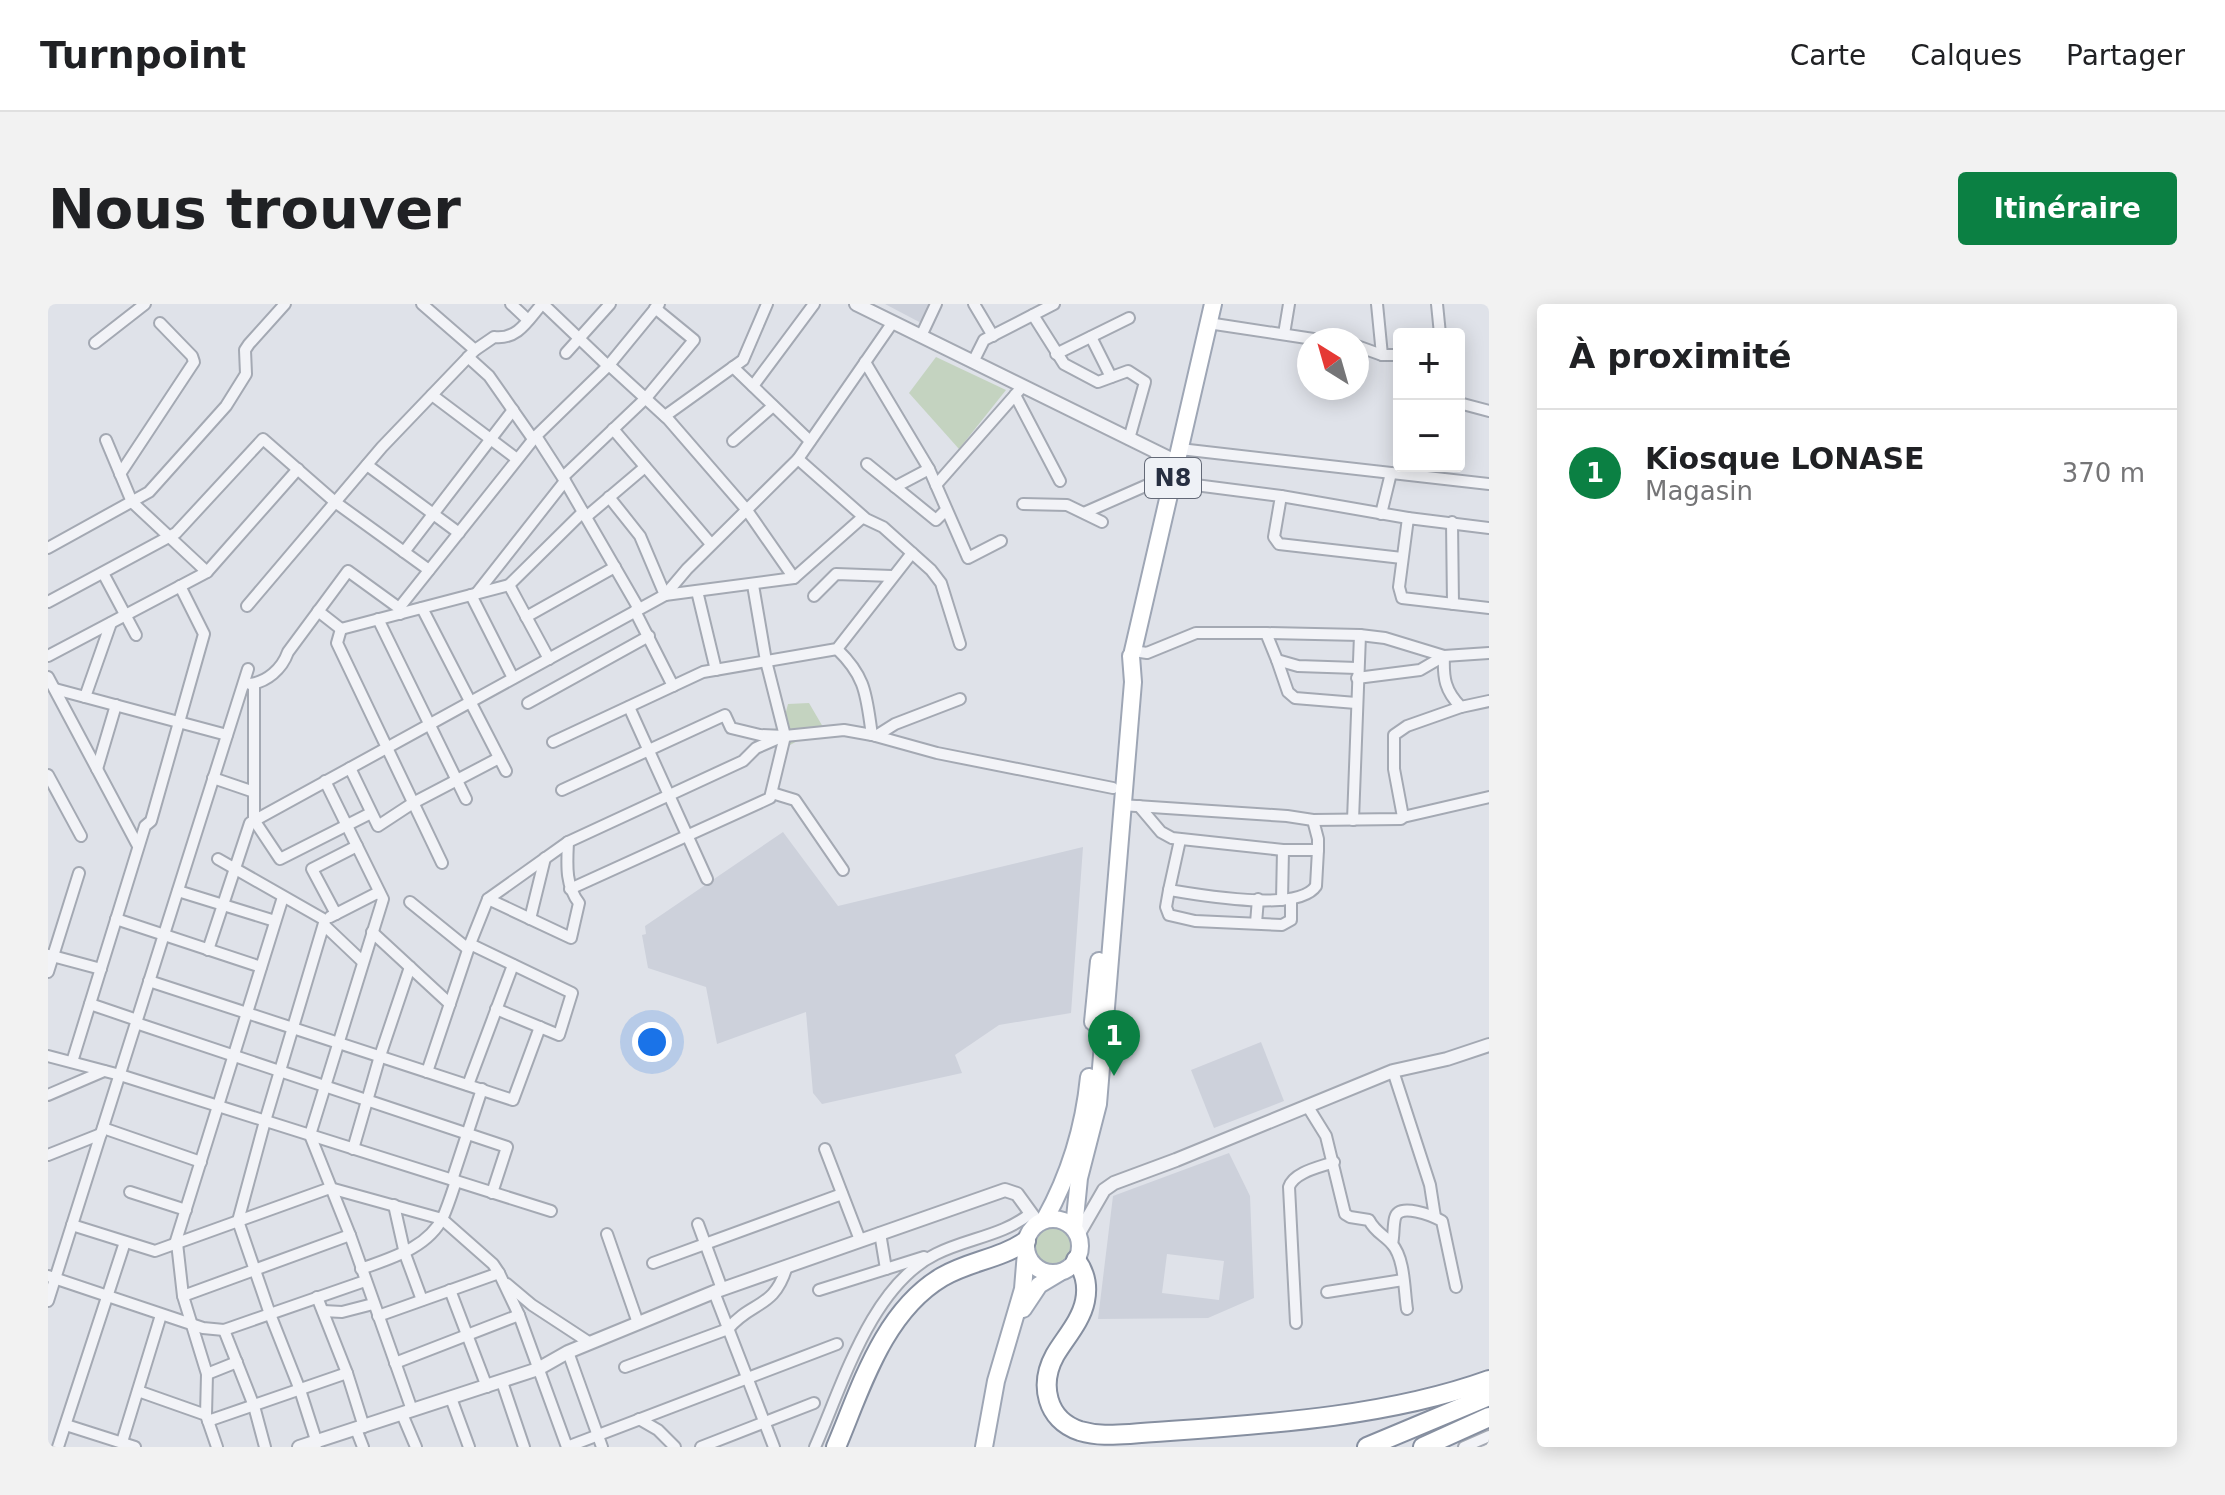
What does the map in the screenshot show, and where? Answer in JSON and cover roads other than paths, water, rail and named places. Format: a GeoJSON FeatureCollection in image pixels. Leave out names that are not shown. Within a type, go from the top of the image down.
{"type":"FeatureCollection","features":[{"type":"Feature","properties":{"kind":"highway"},"geometry":{"type":"LineString","coordinates":[[836,1447],[883,1342],[915,1298],[945,1275],[1026,1246]]}},
{"type":"Feature","properties":{"kind":"highway"},"geometry":{"type":"LineString","coordinates":[[1076,1260],[1086,1281],[1085,1302],[1073,1329],[1054,1356],[1046,1377],[1046,1395],[1052,1411],[1060,1420],[1078,1430],[1104,1435],[1130,1434],[1375,1410],[1452,1393],[1489,1380]]}},
{"type":"Feature","properties":{"kind":"highway"},"geometry":{"type":"LineString","coordinates":[[1367,1447],[1489,1396]]}},
{"type":"Feature","properties":{"kind":"highway"},"geometry":{"type":"LineString","coordinates":[[1398,1447],[1489,1409]]}},
{"type":"Feature","properties":{"kind":"highway"},"geometry":{"type":"LineString","coordinates":[[1423,1447],[1489,1417]]}},
{"type":"Feature","properties":{"kind":"main road","name":"N8"},"geometry":{"type":"LineString","coordinates":[[1133,651],[1213,304]]}},
{"type":"Feature","properties":{"kind":"main road"},"geometry":{"type":"LineString","coordinates":[[984,1447],[996,1381],[1025,1280],[1026,1246],[1038,1218],[1068,1172],[1087,1101],[1122,689],[1131,656],[1133,682],[1098,1104],[1079,1178],[1076,1232],[1079,1252],[1076,1260],[1039,1285],[1015,1321]]}},
{"type":"Feature","properties":{"kind":"main road"},"geometry":{"type":"LineString","coordinates":[[1038,1218],[1062,1220],[1076,1232]]}},
{"type":"Feature","properties":{"kind":"main road"},"geometry":{"type":"LineString","coordinates":[[1026,1246],[1029,1260],[1040,1270],[1059,1272]]}},
{"type":"Feature","properties":{"kind":"street"},"geometry":{"type":"LineString","coordinates":[[48,548],[149,492],[226,406],[246,374],[245,350],[285,304]]}},
{"type":"Feature","properties":{"kind":"street"},"geometry":{"type":"LineString","coordinates":[[425,304],[472,353],[564,479],[615,567],[673,686]]}},
{"type":"Feature","properties":{"kind":"street"},"geometry":{"type":"LineString","coordinates":[[511,304],[528,320]]}},
{"type":"Feature","properties":{"kind":"street"},"geometry":{"type":"LineString","coordinates":[[247,606],[367,465],[472,353],[494,337],[505,339],[515,335],[542,304],[665,416],[746,509],[794,578]]}},
{"type":"Feature","properties":{"kind":"street"},"geometry":{"type":"LineString","coordinates":[[566,353],[610,304]]}},
{"type":"Feature","properties":{"kind":"street"},"geometry":{"type":"LineString","coordinates":[[665,416],[743,360],[767,304]]}},
{"type":"Feature","properties":{"kind":"street"},"geometry":{"type":"LineString","coordinates":[[753,386],[814,304]]}},
{"type":"Feature","properties":{"kind":"street"},"geometry":{"type":"LineString","coordinates":[[856,304],[973,362],[1019,391],[1157,452],[1489,484]]}},
{"type":"Feature","properties":{"kind":"street"},"geometry":{"type":"LineString","coordinates":[[921,336],[936,304]]}},
{"type":"Feature","properties":{"kind":"street"},"geometry":{"type":"LineString","coordinates":[[974,304],[993,336]]}},
{"type":"Feature","properties":{"kind":"street"},"geometry":{"type":"LineString","coordinates":[[973,362],[984,340],[1054,304]]}},
{"type":"Feature","properties":{"kind":"street"},"geometry":{"type":"LineString","coordinates":[[1284,334],[1289,304]]}},
{"type":"Feature","properties":{"kind":"street"},"geometry":{"type":"LineString","coordinates":[[1377,304],[1382,355]]}},
{"type":"Feature","properties":{"kind":"street"},"geometry":{"type":"LineString","coordinates":[[1437,304],[1439,328]]}},
{"type":"Feature","properties":{"kind":"street"},"geometry":{"type":"LineString","coordinates":[[95,343],[141,305]]}},
{"type":"Feature","properties":{"kind":"street"},"geometry":{"type":"LineString","coordinates":[[400,611],[534,437],[609,365],[657,306],[694,340],[646,398],[564,479],[473,595]]}},
{"type":"Feature","properties":{"kind":"street"},"geometry":{"type":"LineString","coordinates":[[1033,315],[1064,364],[1093,381],[1103,381],[1128,371],[1145,382],[1129,439]]}},
{"type":"Feature","properties":{"kind":"street"},"geometry":{"type":"LineString","coordinates":[[1056,354],[1129,318]]}},
{"type":"Feature","properties":{"kind":"street"},"geometry":{"type":"LineString","coordinates":[[208,950],[250,823],[665,595],[711,544],[798,459],[893,322]]}},
{"type":"Feature","properties":{"kind":"street"},"geometry":{"type":"LineString","coordinates":[[120,474],[194,362],[192,356],[160,323]]}},
{"type":"Feature","properties":{"kind":"street"},"geometry":{"type":"LineString","coordinates":[[1208,323],[1297,336]]}},
{"type":"Feature","properties":{"kind":"street"},"geometry":{"type":"LineString","coordinates":[[1091,337],[1111,377]]}},
{"type":"Feature","properties":{"kind":"street"},"geometry":{"type":"LineString","coordinates":[[1369,350],[1393,355]]}},
{"type":"Feature","properties":{"kind":"street"},"geometry":{"type":"LineString","coordinates":[[865,362],[929,469],[968,558],[1001,541]]}},
{"type":"Feature","properties":{"kind":"street"},"geometry":{"type":"LineString","coordinates":[[733,367],[810,441]]}},
{"type":"Feature","properties":{"kind":"street"},"geometry":{"type":"LineString","coordinates":[[1019,391],[1060,481]]}},
{"type":"Feature","properties":{"kind":"street"},"geometry":{"type":"LineString","coordinates":[[936,485],[1019,391]]}},
{"type":"Feature","properties":{"kind":"street"},"geometry":{"type":"LineString","coordinates":[[432,395],[517,459]]}},
{"type":"Feature","properties":{"kind":"street"},"geometry":{"type":"LineString","coordinates":[[1465,405],[1489,411]]}},
{"type":"Feature","properties":{"kind":"street"},"geometry":{"type":"LineString","coordinates":[[733,441],[773,406]]}},
{"type":"Feature","properties":{"kind":"street"},"geometry":{"type":"LineString","coordinates":[[404,552],[513,410]]}},
{"type":"Feature","properties":{"kind":"street"},"geometry":{"type":"LineString","coordinates":[[613,429],[711,544]]}},
{"type":"Feature","properties":{"kind":"street"},"geometry":{"type":"LineString","coordinates":[[48,602],[176,533],[263,439],[335,502],[429,570]]}},
{"type":"Feature","properties":{"kind":"street"},"geometry":{"type":"LineString","coordinates":[[106,440],[132,502],[207,572]]}},
{"type":"Feature","properties":{"kind":"street"},"geometry":{"type":"LineString","coordinates":[[1086,512],[1152,483],[1157,452]]}},
{"type":"Feature","properties":{"kind":"street"},"geometry":{"type":"LineString","coordinates":[[798,459],[863,517],[883,527],[931,570],[941,583],[960,644]]}},
{"type":"Feature","properties":{"kind":"street"},"geometry":{"type":"LineString","coordinates":[[867,464],[936,520],[946,510]]}},
{"type":"Feature","properties":{"kind":"street"},"geometry":{"type":"LineString","coordinates":[[367,465],[459,533]]}},
{"type":"Feature","properties":{"kind":"street"},"geometry":{"type":"LineString","coordinates":[[341,629],[400,611],[509,585],[585,514],[645,467]]}},
{"type":"Feature","properties":{"kind":"street"},"geometry":{"type":"LineString","coordinates":[[48,656],[207,572],[298,469]]}},
{"type":"Feature","properties":{"kind":"street"},"geometry":{"type":"LineString","coordinates":[[895,487],[929,469]]}},
{"type":"Feature","properties":{"kind":"street"},"geometry":{"type":"LineString","coordinates":[[1381,514],[1391,473]]}},
{"type":"Feature","properties":{"kind":"street"},"geometry":{"type":"LineString","coordinates":[[1172,482],[1489,528]]}},
{"type":"Feature","properties":{"kind":"street"},"geometry":{"type":"LineString","coordinates":[[1281,496],[1274,537],[1279,544],[1402,558]]}},
{"type":"Feature","properties":{"kind":"street"},"geometry":{"type":"LineString","coordinates":[[609,497],[640,536],[665,595]]}},
{"type":"Feature","properties":{"kind":"street"},"geometry":{"type":"LineString","coordinates":[[1023,504],[1067,505],[1102,522]]}},
{"type":"Feature","properties":{"kind":"street"},"geometry":{"type":"LineString","coordinates":[[665,595],[794,578],[863,517]]}},
{"type":"Feature","properties":{"kind":"street"},"geometry":{"type":"LineString","coordinates":[[1408,518],[1399,592],[1402,598],[1489,608]]}},
{"type":"Feature","properties":{"kind":"street"},"geometry":{"type":"LineString","coordinates":[[1452,522],[1453,604]]}},
{"type":"Feature","properties":{"kind":"street"},"geometry":{"type":"LineString","coordinates":[[553,742],[703,672],[837,649],[912,553]]}},
{"type":"Feature","properties":{"kind":"street"},"geometry":{"type":"LineString","coordinates":[[526,617],[615,567]]}},
{"type":"Feature","properties":{"kind":"street"},"geometry":{"type":"LineString","coordinates":[[249,684],[262,681],[281,667],[288,652],[348,571],[400,611]]}},
{"type":"Feature","properties":{"kind":"street"},"geometry":{"type":"LineString","coordinates":[[103,573],[136,635]]}},
{"type":"Feature","properties":{"kind":"street"},"geometry":{"type":"LineString","coordinates":[[814,596],[836,574],[892,576]]}},
{"type":"Feature","properties":{"kind":"street"},"geometry":{"type":"LineString","coordinates":[[509,585],[549,659]]}},
{"type":"Feature","properties":{"kind":"street"},"geometry":{"type":"LineString","coordinates":[[570,889],[770,798],[785,736],[766,661],[753,585]]}},
{"type":"Feature","properties":{"kind":"street"},"geometry":{"type":"LineString","coordinates":[[72,1062],[138,846],[145,826],[151,821],[204,634],[180,586]]}},
{"type":"Feature","properties":{"kind":"street"},"geometry":{"type":"LineString","coordinates":[[697,591],[716,670]]}},
{"type":"Feature","properties":{"kind":"street"},"geometry":{"type":"LineString","coordinates":[[473,595],[513,678]]}},
{"type":"Feature","properties":{"kind":"street"},"geometry":{"type":"LineString","coordinates":[[422,608],[506,771]]}},
{"type":"Feature","properties":{"kind":"street"},"geometry":{"type":"LineString","coordinates":[[318,611],[341,629]]}},
{"type":"Feature","properties":{"kind":"street"},"geometry":{"type":"LineString","coordinates":[[378,619],[466,799]]}},
{"type":"Feature","properties":{"kind":"street"},"geometry":{"type":"LineString","coordinates":[[85,697],[111,623]]}},
{"type":"Feature","properties":{"kind":"street"},"geometry":{"type":"LineString","coordinates":[[341,629],[337,643],[442,863]]}},
{"type":"Feature","properties":{"kind":"street"},"geometry":{"type":"LineString","coordinates":[[1133,651],[1147,653],[1196,633],[1266,633],[1385,638],[1444,656],[1489,653]]}},
{"type":"Feature","properties":{"kind":"street"},"geometry":{"type":"LineString","coordinates":[[1266,633],[1288,692],[1295,698],[1356,703]]}},
{"type":"Feature","properties":{"kind":"street"},"geometry":{"type":"LineString","coordinates":[[1353,820],[1360,635]]}},
{"type":"Feature","properties":{"kind":"street"},"geometry":{"type":"LineString","coordinates":[[528,703],[649,636]]}},
{"type":"Feature","properties":{"kind":"street"},"geometry":{"type":"LineString","coordinates":[[837,649],[864,684],[874,736]]}},
{"type":"Feature","properties":{"kind":"street"},"geometry":{"type":"LineString","coordinates":[[1277,660],[1298,666],[1357,673],[1420,670],[1444,656]]}},
{"type":"Feature","properties":{"kind":"street"},"geometry":{"type":"LineString","coordinates":[[1444,656],[1443,673],[1448,693],[1461,707]]}},
{"type":"Feature","properties":{"kind":"street"},"geometry":{"type":"LineString","coordinates":[[248,669],[254,820],[280,859],[371,813]]}},
{"type":"Feature","properties":{"kind":"street"},"geometry":{"type":"LineString","coordinates":[[48,677],[138,846]]}},
{"type":"Feature","properties":{"kind":"street"},"geometry":{"type":"LineString","coordinates":[[48,1301],[52,1277],[72,1225],[227,735],[249,684]]}},
{"type":"Feature","properties":{"kind":"street"},"geometry":{"type":"LineString","coordinates":[[55,689],[227,735]]}},
{"type":"Feature","properties":{"kind":"street"},"geometry":{"type":"LineString","coordinates":[[874,736],[895,724],[960,699]]}},
{"type":"Feature","properties":{"kind":"street"},"geometry":{"type":"LineString","coordinates":[[1403,817],[1394,769],[1394,735],[1407,726],[1461,707],[1489,701]]}},
{"type":"Feature","properties":{"kind":"street"},"geometry":{"type":"LineString","coordinates":[[97,769],[116,705]]}},
{"type":"Feature","properties":{"kind":"street"},"geometry":{"type":"LineString","coordinates":[[629,707],[707,879]]}},
{"type":"Feature","properties":{"kind":"street"},"geometry":{"type":"LineString","coordinates":[[562,790],[725,715],[731,728],[760,735],[785,736],[844,730],[937,753],[1113,788]]}},
{"type":"Feature","properties":{"kind":"street"},"geometry":{"type":"LineString","coordinates":[[427,1072],[488,899],[568,842],[743,761],[756,748],[785,736]]}},
{"type":"Feature","properties":{"kind":"street"},"geometry":{"type":"LineString","coordinates":[[350,768],[378,826],[413,803],[499,758]]}},
{"type":"Feature","properties":{"kind":"street"},"geometry":{"type":"LineString","coordinates":[[48,775],[81,836]]}},
{"type":"Feature","properties":{"kind":"street"},"geometry":{"type":"LineString","coordinates":[[213,778],[254,792]]}},
{"type":"Feature","properties":{"kind":"street"},"geometry":{"type":"LineString","coordinates":[[325,781],[383,899],[310,1135],[350,1235],[395,1363],[416,1447]]}},
{"type":"Feature","properties":{"kind":"street"},"geometry":{"type":"LineString","coordinates":[[772,793],[795,800],[843,870]]}},
{"type":"Feature","properties":{"kind":"street"},"geometry":{"type":"LineString","coordinates":[[1121,805],[1313,820],[1395,820],[1489,797]]}},
{"type":"Feature","properties":{"kind":"street"},"geometry":{"type":"LineString","coordinates":[[1139,806],[1161,832],[1180,840],[1283,850],[1318,850]]}},
{"type":"Feature","properties":{"kind":"street"},"geometry":{"type":"LineString","coordinates":[[1169,890],[1258,899],[1304,896],[1316,886],[1318,839],[1313,820]]}},
{"type":"Feature","properties":{"kind":"street"},"geometry":{"type":"LineString","coordinates":[[1180,840],[1166,907],[1174,918],[1287,924],[1291,920],[1286,899],[1283,850]]}},
{"type":"Feature","properties":{"kind":"street"},"geometry":{"type":"LineString","coordinates":[[488,899],[571,938],[579,903],[570,889],[567,873],[568,842]]}},
{"type":"Feature","properties":{"kind":"street"},"geometry":{"type":"LineString","coordinates":[[336,914],[312,869],[357,846]]}},
{"type":"Feature","properties":{"kind":"street"},"geometry":{"type":"LineString","coordinates":[[530,919],[545,858]]}},
{"type":"Feature","properties":{"kind":"street"},"geometry":{"type":"LineString","coordinates":[[218,859],[324,922],[363,962]]}},
{"type":"Feature","properties":{"kind":"street"},"geometry":{"type":"LineString","coordinates":[[48,972],[50,956],[79,873]]}},
{"type":"Feature","properties":{"kind":"street"},"geometry":{"type":"LineString","coordinates":[[178,891],[275,921]]}},
{"type":"Feature","properties":{"kind":"street"},"geometry":{"type":"LineString","coordinates":[[379,892],[324,922],[238,1221],[300,1390],[309,1445],[538,1369],[568,1352],[718,1290],[1005,1190],[1017,1194],[1038,1218],[819,1290]]}},
{"type":"Feature","properties":{"kind":"street"},"geometry":{"type":"LineString","coordinates":[[217,1447],[207,1418],[207,1374],[183,1296],[176,1244],[283,897]]}},
{"type":"Feature","properties":{"kind":"street"},"geometry":{"type":"LineString","coordinates":[[1256,923],[1258,899]]}},
{"type":"Feature","properties":{"kind":"street"},"geometry":{"type":"LineString","coordinates":[[410,902],[469,946],[572,993],[559,1035],[496,1009]]}},
{"type":"Feature","properties":{"kind":"street"},"geometry":{"type":"LineString","coordinates":[[116,919],[261,967]]}},
{"type":"Feature","properties":{"kind":"street"},"geometry":{"type":"LineString","coordinates":[[372,932],[450,1004]]}},
{"type":"Feature","properties":{"kind":"street"},"geometry":{"type":"LineString","coordinates":[[50,956],[101,969]]}},
{"type":"Feature","properties":{"kind":"street"},"geometry":{"type":"LineString","coordinates":[[468,1085],[513,965]]}},
{"type":"Feature","properties":{"kind":"street"},"geometry":{"type":"LineString","coordinates":[[353,1149],[410,967]]}},
{"type":"Feature","properties":{"kind":"street"},"geometry":{"type":"LineString","coordinates":[[149,981],[513,1100],[540,1027]]}},
{"type":"Feature","properties":{"kind":"street"},"geometry":{"type":"LineString","coordinates":[[90,1004],[234,1056],[507,1147],[492,1193]]}},
{"type":"Feature","properties":{"kind":"street"},"geometry":{"type":"LineString","coordinates":[[1076,1232],[1104,1190],[1114,1183],[1393,1071],[1447,1059],[1489,1045]]}},
{"type":"Feature","properties":{"kind":"street"},"geometry":{"type":"LineString","coordinates":[[48,1056],[120,1075],[551,1211]]}},
{"type":"Feature","properties":{"kind":"street"},"geometry":{"type":"LineString","coordinates":[[48,1095],[104,1071]]}},
{"type":"Feature","properties":{"kind":"street"},"geometry":{"type":"LineString","coordinates":[[1393,1071],[1430,1185],[1435,1217]]}},
{"type":"Feature","properties":{"kind":"street"},"geometry":{"type":"LineString","coordinates":[[52,1277],[161,1315],[224,1330],[317,1297],[405,1254],[442,1219],[482,1089]]}},
{"type":"Feature","properties":{"kind":"street"},"geometry":{"type":"LineString","coordinates":[[1308,1107],[1326,1136],[1345,1214],[1369,1220],[1374,1230],[1392,1244]]}},
{"type":"Feature","properties":{"kind":"street"},"geometry":{"type":"LineString","coordinates":[[48,1155],[102,1131],[201,1162]]}},
{"type":"Feature","properties":{"kind":"street"},"geometry":{"type":"LineString","coordinates":[[825,1149],[860,1240]]}},
{"type":"Feature","properties":{"kind":"street"},"geometry":{"type":"LineString","coordinates":[[1296,1323],[1290,1181],[1334,1162]]}},
{"type":"Feature","properties":{"kind":"street"},"geometry":{"type":"LineString","coordinates":[[72,1225],[155,1251],[330,1188],[442,1219],[493,1264],[500,1276],[519,1315],[567,1447],[837,1344]]}},
{"type":"Feature","properties":{"kind":"street"},"geometry":{"type":"LineString","coordinates":[[130,1192],[186,1210]]}},
{"type":"Feature","properties":{"kind":"street"},"geometry":{"type":"LineString","coordinates":[[653,1263],[842,1194]]}},
{"type":"Feature","properties":{"kind":"street"},"geometry":{"type":"LineString","coordinates":[[394,1205],[405,1254],[422,1300]]}},
{"type":"Feature","properties":{"kind":"street"},"geometry":{"type":"LineString","coordinates":[[1407,1309],[1403,1280],[1392,1244],[1395,1218],[1399,1212],[1405,1210],[1442,1221],[1456,1287]]}},
{"type":"Feature","properties":{"kind":"street"},"geometry":{"type":"LineString","coordinates":[[698,1224],[728,1329],[774,1447]]}},
{"type":"Feature","properties":{"kind":"street"},"geometry":{"type":"LineString","coordinates":[[880,1233],[886,1269]]}},
{"type":"Feature","properties":{"kind":"street"},"geometry":{"type":"LineString","coordinates":[[607,1234],[638,1323]]}},
{"type":"Feature","properties":{"kind":"street"},"geometry":{"type":"LineString","coordinates":[[183,1296],[350,1235]]}},
{"type":"Feature","properties":{"kind":"street"},"geometry":{"type":"LineString","coordinates":[[58,1447],[125,1242]]}},
{"type":"Feature","properties":{"kind":"street"},"geometry":{"type":"LineString","coordinates":[[815,1447],[877,1309],[903,1278],[937,1253]]}},
{"type":"Feature","properties":{"kind":"street"},"geometry":{"type":"LineString","coordinates":[[625,1367],[728,1329],[735,1320],[767,1301],[781,1285],[787,1266]]}},
{"type":"Feature","properties":{"kind":"street"},"geometry":{"type":"LineString","coordinates":[[378,1316],[500,1276]]}},
{"type":"Feature","properties":{"kind":"street"},"geometry":{"type":"LineString","coordinates":[[500,1276],[532,1305],[590,1343]]}},
{"type":"Feature","properties":{"kind":"street"},"geometry":{"type":"LineString","coordinates":[[1327,1292],[1403,1280]]}},
{"type":"Feature","properties":{"kind":"street"},"geometry":{"type":"LineString","coordinates":[[450,1290],[487,1387]]}},
{"type":"Feature","properties":{"kind":"street"},"geometry":{"type":"LineString","coordinates":[[317,1297],[347,1373],[363,1447]]}},
{"type":"Feature","properties":{"kind":"street"},"geometry":{"type":"LineString","coordinates":[[323,1311],[342,1312],[373,1304]]}},
{"type":"Feature","properties":{"kind":"street"},"geometry":{"type":"LineString","coordinates":[[122,1442],[161,1315]]}},
{"type":"Feature","properties":{"kind":"street"},"geometry":{"type":"LineString","coordinates":[[395,1363],[519,1315]]}},
{"type":"Feature","properties":{"kind":"street"},"geometry":{"type":"LineString","coordinates":[[224,1330],[254,1406],[265,1447]]}},
{"type":"Feature","properties":{"kind":"street"},"geometry":{"type":"LineString","coordinates":[[568,1352],[602,1447]]}},
{"type":"Feature","properties":{"kind":"street"},"geometry":{"type":"LineString","coordinates":[[207,1374],[237,1362]]}},
{"type":"Feature","properties":{"kind":"street"},"geometry":{"type":"LineString","coordinates":[[138,1391],[207,1418],[254,1406],[347,1373]]}},
{"type":"Feature","properties":{"kind":"street"},"geometry":{"type":"LineString","coordinates":[[502,1382],[524,1447]]}},
{"type":"Feature","properties":{"kind":"street"},"geometry":{"type":"LineString","coordinates":[[451,1398],[469,1447]]}},
{"type":"Feature","properties":{"kind":"street"},"geometry":{"type":"LineString","coordinates":[[701,1447],[814,1403]]}},
{"type":"Feature","properties":{"kind":"street"},"geometry":{"type":"LineString","coordinates":[[639,1419],[658,1430],[675,1447]]}},
{"type":"Feature","properties":{"kind":"street"},"geometry":{"type":"LineString","coordinates":[[66,1425],[135,1447]]}},
{"type":"Feature","properties":{"kind":"street"},"geometry":{"type":"LineString","coordinates":[[96,1435],[101,1447]]}},
{"type":"Feature","properties":{"kind":"street"},"geometry":{"type":"LineString","coordinates":[[1464,1447],[1489,1436]]}},
{"type":"Feature","properties":{"kind":"place","name":"Kiosque LONASE"},"geometry":{"type":"Point","coordinates":[1114,1076]}}]}
